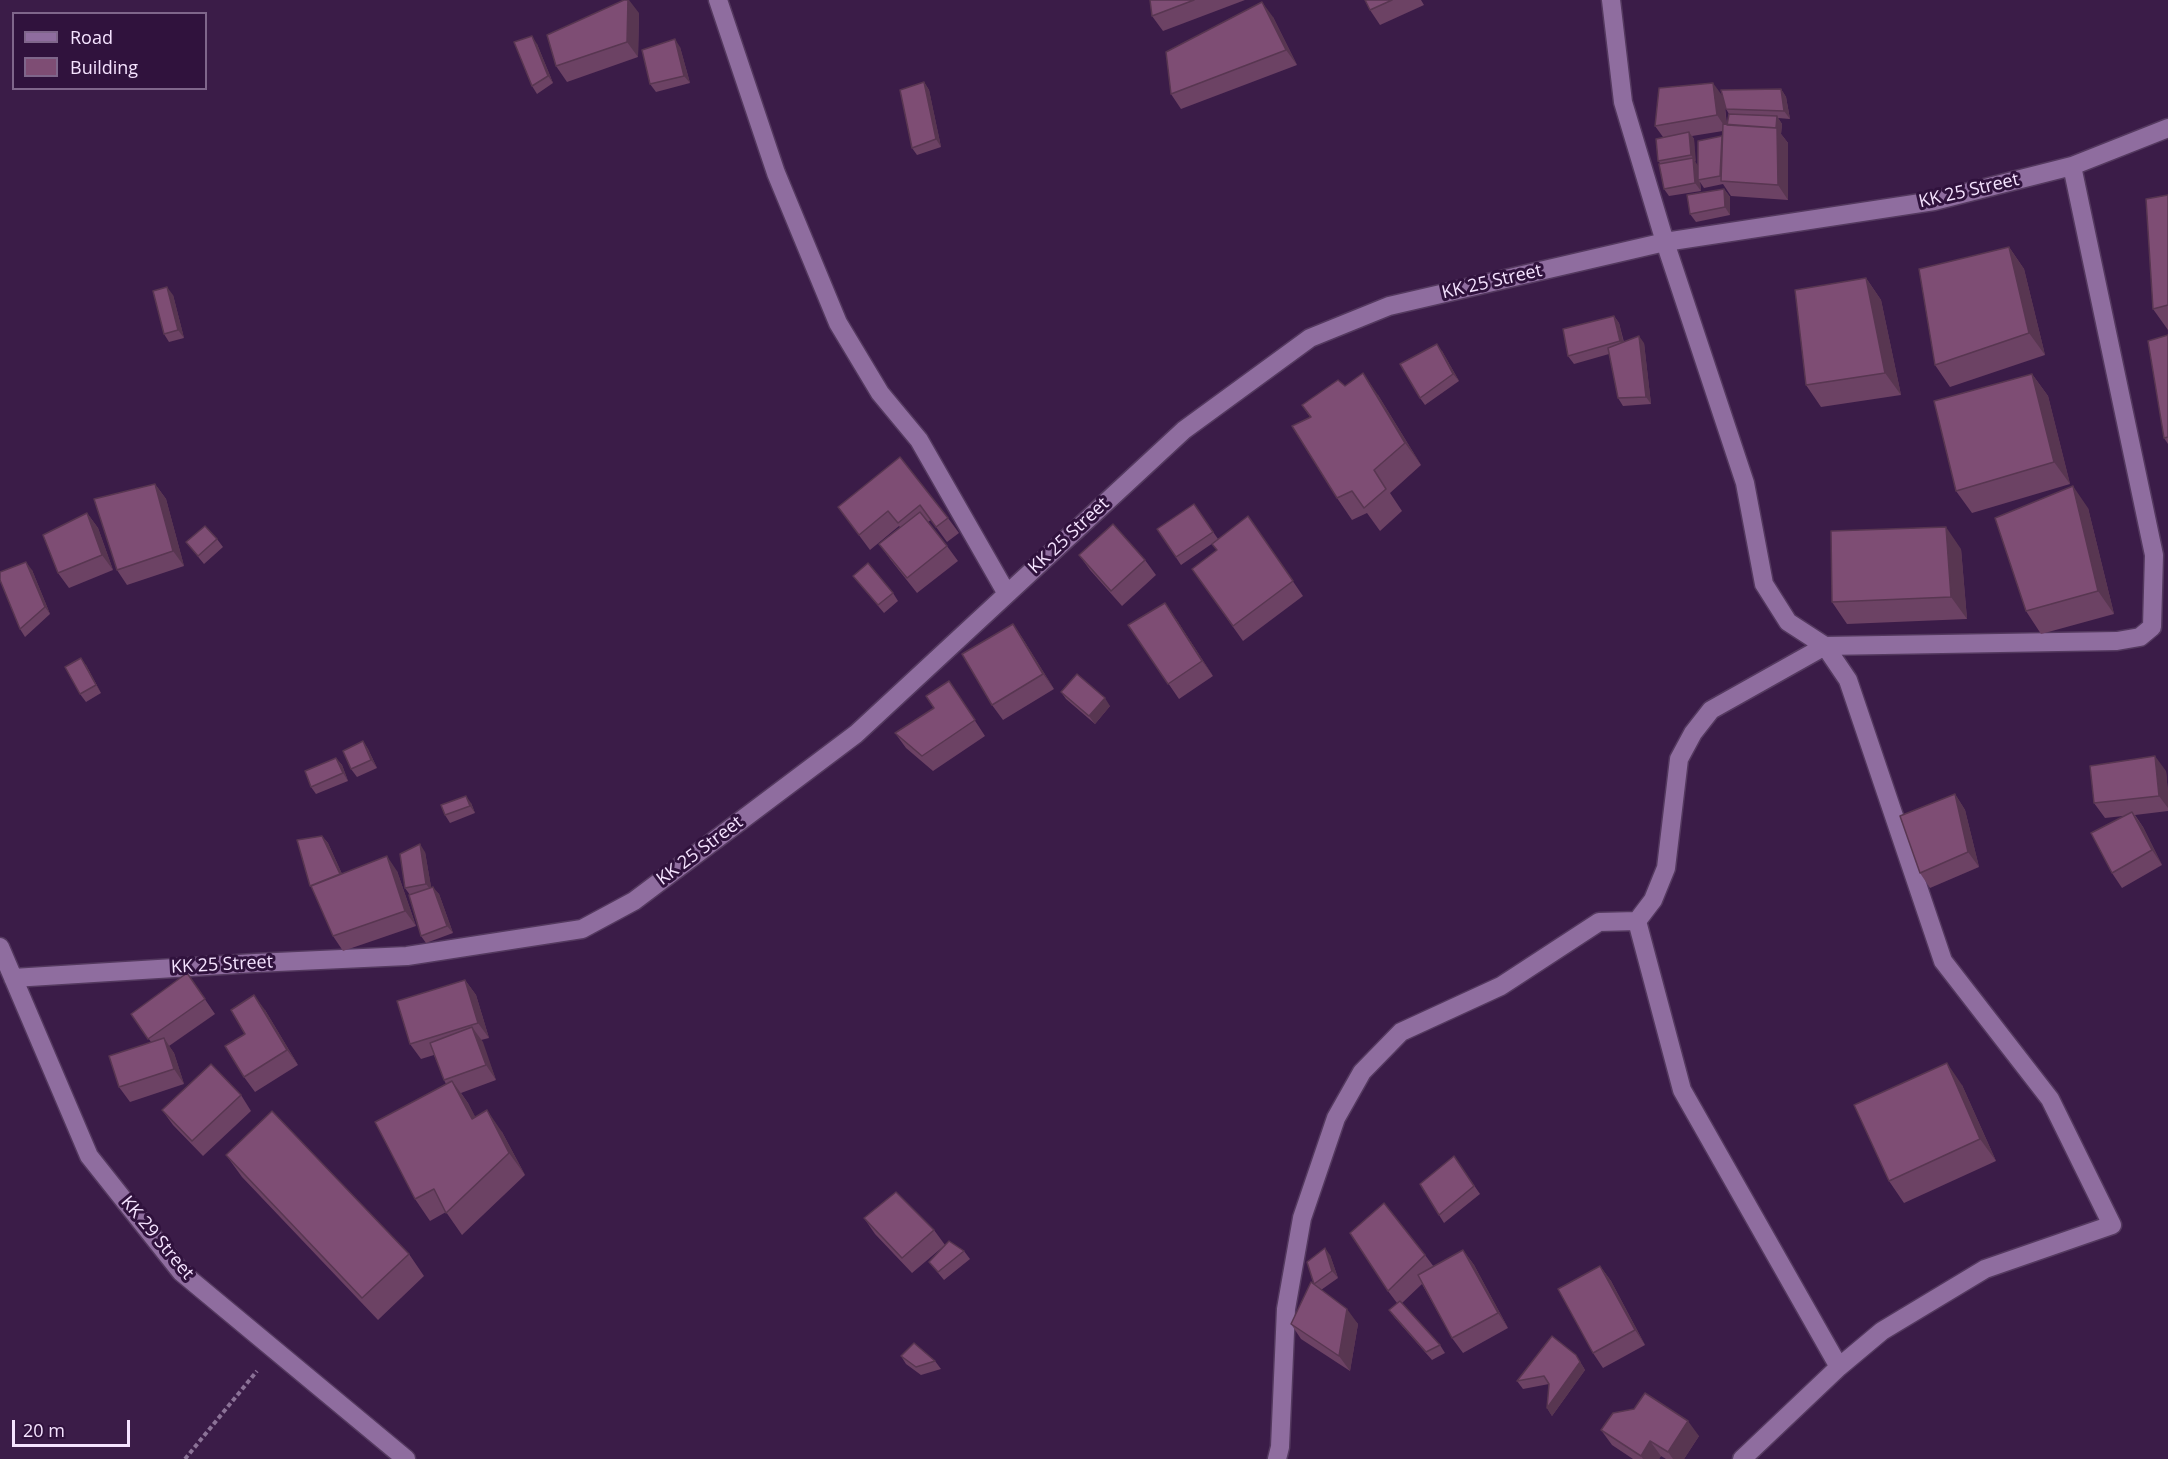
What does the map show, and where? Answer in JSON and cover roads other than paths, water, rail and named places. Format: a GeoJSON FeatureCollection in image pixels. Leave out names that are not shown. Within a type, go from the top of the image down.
{"type":"FeatureCollection","features":[{"type":"Feature","properties":{"kind":"street"},"geometry":{"type":"LineString","coordinates":[[718,0],[776,173],[838,323],[880,393],[919,440],[1007,594]]}},
{"type":"Feature","properties":{"kind":"street"},"geometry":{"type":"LineString","coordinates":[[1611,0],[1623,102],[1665,242],[1745,483],[1764,584],[1788,622],[1825,646],[1848,680],[1943,961],[2050,1099],[2112,1225],[1985,1269],[1882,1331],[1839,1367],[1742,1459]]}},
{"type":"Feature","properties":{"kind":"street","name":"KK 25 Street"},"geometry":{"type":"LineString","coordinates":[[13,978],[255,963],[407,957],[582,929],[634,901],[856,734],[1184,430],[1310,338],[1389,306],[1665,242],[1934,201],[2072,166],[2168,128]]}},
{"type":"Feature","properties":{"kind":"street"},"geometry":{"type":"LineString","coordinates":[[1637,921],[1653,900],[1666,868],[1679,759],[1693,733],[1711,710],[1825,646],[2117,641],[2140,637],[2152,627],[2161,553],[2072,166]]}},
{"type":"Feature","properties":{"kind":"street"},"geometry":{"type":"LineString","coordinates":[[1637,921],[1682,1090],[1839,1367]]}},
{"type":"Feature","properties":{"kind":"street"},"geometry":{"type":"LineString","coordinates":[[1276,1459],[1280,1447],[1286,1309],[1302,1218],[1336,1118],[1362,1072],[1401,1032],[1502,986],[1599,922],[1637,921]]}},
{"type":"Feature","properties":{"kind":"street","name":"KK 29 Street"},"geometry":{"type":"LineString","coordinates":[[0,947],[90,1156],[181,1272],[406,1459]]}}]}
